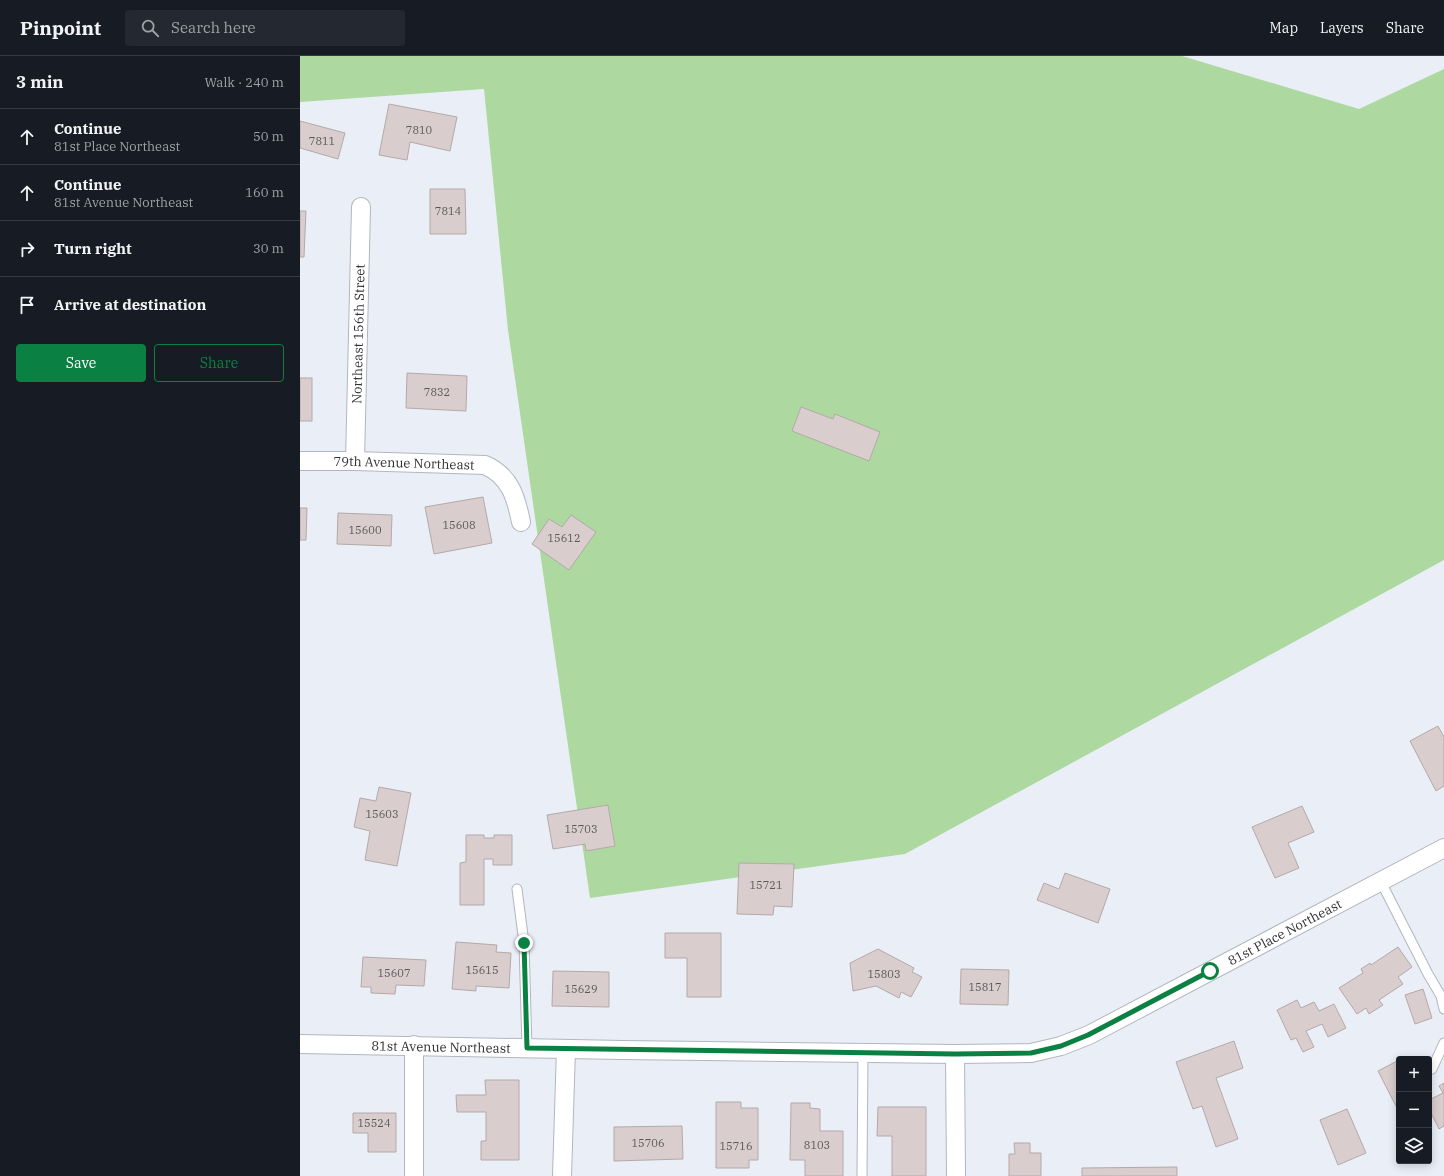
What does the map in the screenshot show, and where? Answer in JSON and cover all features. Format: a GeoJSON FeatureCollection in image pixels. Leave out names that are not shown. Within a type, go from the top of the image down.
{"type":"FeatureCollection","features":[{"type":"Feature","properties":{"kind":"street","name":"Northeast 156th Street"},"geometry":{"type":"LineString","coordinates":[[356,460],[361,207]]}},
{"type":"Feature","properties":{"kind":"street","name":"79th Avenue Northeast"},"geometry":{"type":"LineString","coordinates":[[300,461],[356,460],[484,465],[496,470],[504,478],[517,503],[522,522]]}},
{"type":"Feature","properties":{"kind":"street","name":"81st Place Northeast"},"geometry":{"type":"LineString","coordinates":[[1061,1046],[1088,1035],[1444,848]]}},
{"type":"Feature","properties":{"kind":"street","name":"81st Avenue Northeast"},"geometry":{"type":"LineString","coordinates":[[300,1044],[955,1054],[1031,1053],[1061,1046]]}},
{"type":"Feature","properties":{"kind":"street"},"geometry":{"type":"LineString","coordinates":[[414,1045],[414,1176]]}},
{"type":"Feature","properties":{"kind":"street"},"geometry":{"type":"LineString","coordinates":[[562,1176],[566,1049]]}},
{"type":"Feature","properties":{"kind":"street"},"geometry":{"type":"LineString","coordinates":[[955,1054],[956,1176]]}},
{"type":"Feature","properties":{"kind":"lane"},"geometry":{"type":"LineString","coordinates":[[1380,882],[1441,996],[1444,1009]]}},
{"type":"Feature","properties":{"kind":"lane"},"geometry":{"type":"LineString","coordinates":[[517,889],[524,943],[527,1048]]}},
{"type":"Feature","properties":{"kind":"lane"},"geometry":{"type":"LineString","coordinates":[[1432,1069],[1444,1043]]}},
{"type":"Feature","properties":{"kind":"lane"},"geometry":{"type":"LineString","coordinates":[[862,1176],[863,1053]]}},
{"type":"Feature","properties":{"kind":"green space"},"geometry":{"type":"Polygon","coordinates":[[[300,56],[1182,56],[1359,109],[1444,69],[1444,560],[905,854],[590,898],[508,330],[484,89],[300,102],[300,56]]]}},
{"type":"Feature","properties":{"kind":"building"},"geometry":{"type":"Polygon","coordinates":[[[389,104],[457,117],[450,151],[410,142],[407,160],[379,155],[389,104]]]}},
{"type":"Feature","properties":{"kind":"building"},"geometry":{"type":"Polygon","coordinates":[[[300,121],[345,133],[338,159],[300,148],[300,121]]]}},
{"type":"Feature","properties":{"kind":"building"},"geometry":{"type":"Polygon","coordinates":[[[430,189],[465,189],[466,234],[430,234],[430,189]]]}},
{"type":"Feature","properties":{"kind":"building"},"geometry":{"type":"Polygon","coordinates":[[[300,211],[306,211],[304,257],[300,257],[300,211]]]}},
{"type":"Feature","properties":{"kind":"building"},"geometry":{"type":"Polygon","coordinates":[[[407,373],[467,376],[466,411],[406,408],[407,373]]]}},
{"type":"Feature","properties":{"kind":"building"},"geometry":{"type":"Polygon","coordinates":[[[300,378],[312,378],[312,421],[300,421],[300,378]]]}},
{"type":"Feature","properties":{"kind":"building"},"geometry":{"type":"Polygon","coordinates":[[[801,407],[833,419],[835,414],[880,432],[869,461],[792,431],[801,407]]]}},
{"type":"Feature","properties":{"kind":"building"},"geometry":{"type":"Polygon","coordinates":[[[483,497],[492,543],[434,554],[425,507],[483,497]]]}},
{"type":"Feature","properties":{"kind":"building"},"geometry":{"type":"Polygon","coordinates":[[[300,508],[307,508],[306,540],[300,540],[300,508]]]}},
{"type":"Feature","properties":{"kind":"building"},"geometry":{"type":"Polygon","coordinates":[[[338,513],[392,515],[391,546],[337,544],[338,513]]]}},
{"type":"Feature","properties":{"kind":"building"},"geometry":{"type":"Polygon","coordinates":[[[571,515],[596,532],[569,570],[532,544],[549,519],[562,527],[571,515]]]}},
{"type":"Feature","properties":{"kind":"building"},"geometry":{"type":"Polygon","coordinates":[[[1438,726],[1444,737],[1444,786],[1436,791],[1410,741],[1438,726]]]}},
{"type":"Feature","properties":{"kind":"building"},"geometry":{"type":"Polygon","coordinates":[[[379,787],[411,793],[397,866],[365,860],[370,831],[354,827],[360,798],[376,801],[379,787]]]}},
{"type":"Feature","properties":{"kind":"building"},"geometry":{"type":"Polygon","coordinates":[[[608,805],[615,846],[586,851],[585,844],[553,849],[547,815],[608,805]]]}},
{"type":"Feature","properties":{"kind":"building"},"geometry":{"type":"Polygon","coordinates":[[[1302,806],[1314,832],[1288,843],[1299,868],[1275,878],[1252,827],[1302,806]]]}},
{"type":"Feature","properties":{"kind":"building"},"geometry":{"type":"Polygon","coordinates":[[[466,835],[484,835],[484,838],[494,838],[494,835],[512,835],[512,865],[493,865],[493,859],[484,859],[484,905],[460,905],[460,863],[466,862],[466,835]]]}},
{"type":"Feature","properties":{"kind":"building"},"geometry":{"type":"Polygon","coordinates":[[[739,863],[794,864],[792,907],[774,906],[773,915],[737,914],[739,863]]]}},
{"type":"Feature","properties":{"kind":"building"},"geometry":{"type":"Polygon","coordinates":[[[1065,873],[1110,889],[1098,923],[1037,900],[1044,883],[1059,889],[1065,873]]]}},
{"type":"Feature","properties":{"kind":"building"},"geometry":{"type":"Polygon","coordinates":[[[665,933],[721,933],[721,997],[687,997],[687,958],[665,958],[665,933]]]}},
{"type":"Feature","properties":{"kind":"building"},"geometry":{"type":"Polygon","coordinates":[[[456,942],[497,945],[496,952],[511,953],[509,988],[476,986],[476,991],[452,989],[456,942]]]}},
{"type":"Feature","properties":{"kind":"building"},"geometry":{"type":"Polygon","coordinates":[[[1398,947],[1412,967],[1398,977],[1403,984],[1379,1000],[1383,1005],[1369,1014],[1366,1008],[1357,1014],[1339,988],[1363,973],[1361,969],[1370,963],[1371,965],[1398,947]]]}},
{"type":"Feature","properties":{"kind":"building"},"geometry":{"type":"Polygon","coordinates":[[[878,949],[914,968],[912,972],[922,977],[911,997],[901,992],[899,998],[876,986],[853,991],[850,963],[878,949]]]}},
{"type":"Feature","properties":{"kind":"building"},"geometry":{"type":"Polygon","coordinates":[[[363,957],[426,960],[424,986],[396,985],[395,994],[371,993],[371,987],[361,987],[363,957]]]}},
{"type":"Feature","properties":{"kind":"building"},"geometry":{"type":"Polygon","coordinates":[[[961,969],[1009,970],[1008,1005],[960,1004],[961,969]]]}},
{"type":"Feature","properties":{"kind":"building"},"geometry":{"type":"Polygon","coordinates":[[[553,971],[609,972],[609,1007],[552,1006],[553,971]]]}},
{"type":"Feature","properties":{"kind":"building"},"geometry":{"type":"Polygon","coordinates":[[[1423,989],[1432,1018],[1415,1024],[1405,995],[1423,989]]]}},
{"type":"Feature","properties":{"kind":"building"},"geometry":{"type":"Polygon","coordinates":[[[1297,1000],[1301,1008],[1314,1002],[1319,1011],[1334,1004],[1346,1028],[1328,1037],[1322,1024],[1306,1031],[1314,1047],[1303,1052],[1296,1038],[1291,1040],[1277,1010],[1297,1000]]]}},
{"type":"Feature","properties":{"kind":"building"},"geometry":{"type":"Polygon","coordinates":[[[1234,1041],[1243,1068],[1216,1078],[1238,1139],[1216,1147],[1202,1106],[1193,1109],[1176,1062],[1234,1041]]]}},
{"type":"Feature","properties":{"kind":"building"},"geometry":{"type":"Polygon","coordinates":[[[1396,1062],[1396,1106],[1378,1071],[1396,1062]]]}},
{"type":"Feature","properties":{"kind":"building"},"geometry":{"type":"Polygon","coordinates":[[[485,1080],[519,1080],[519,1160],[481,1160],[481,1141],[486,1141],[486,1112],[457,1112],[456,1095],[486,1095],[485,1080]]]}},
{"type":"Feature","properties":{"kind":"building"},"geometry":{"type":"Polygon","coordinates":[[[1444,1083],[1444,1126],[1439,1129],[1432,1115],[1432,1098],[1443,1093],[1439,1086],[1444,1083]]]}},
{"type":"Feature","properties":{"kind":"building"},"geometry":{"type":"Polygon","coordinates":[[[716,1102],[741,1102],[741,1108],[758,1108],[758,1160],[749,1160],[749,1168],[716,1168],[716,1102]]]}},
{"type":"Feature","properties":{"kind":"building"},"geometry":{"type":"Polygon","coordinates":[[[791,1103],[810,1103],[810,1108],[820,1109],[820,1131],[843,1131],[843,1176],[805,1176],[805,1160],[790,1160],[791,1103]]]}},
{"type":"Feature","properties":{"kind":"building"},"geometry":{"type":"Polygon","coordinates":[[[878,1107],[926,1107],[926,1176],[892,1176],[892,1136],[877,1136],[878,1107]]]}},
{"type":"Feature","properties":{"kind":"building"},"geometry":{"type":"Polygon","coordinates":[[[1347,1109],[1366,1153],[1338,1165],[1320,1120],[1347,1109]]]}},
{"type":"Feature","properties":{"kind":"building"},"geometry":{"type":"Polygon","coordinates":[[[353,1113],[396,1113],[396,1152],[368,1152],[368,1133],[353,1133],[353,1113]]]}},
{"type":"Feature","properties":{"kind":"building"},"geometry":{"type":"Polygon","coordinates":[[[682,1126],[683,1159],[614,1161],[614,1127],[682,1126]]]}},
{"type":"Feature","properties":{"kind":"building"},"geometry":{"type":"Polygon","coordinates":[[[1014,1143],[1030,1143],[1030,1153],[1041,1153],[1041,1176],[1009,1176],[1009,1154],[1015,1154],[1014,1143]]]}},
{"type":"Feature","properties":{"kind":"building"},"geometry":{"type":"Polygon","coordinates":[[[1177,1167],[1177,1176],[1082,1176],[1082,1168],[1177,1167]]]}},
{"type":"Feature","properties":{"kind":"route"},"geometry":{"type":"LineString","coordinates":[[524,943],[527,1048],[955,1054],[1031,1053],[1061,1046],[1088,1035],[1210,971]]}}]}
